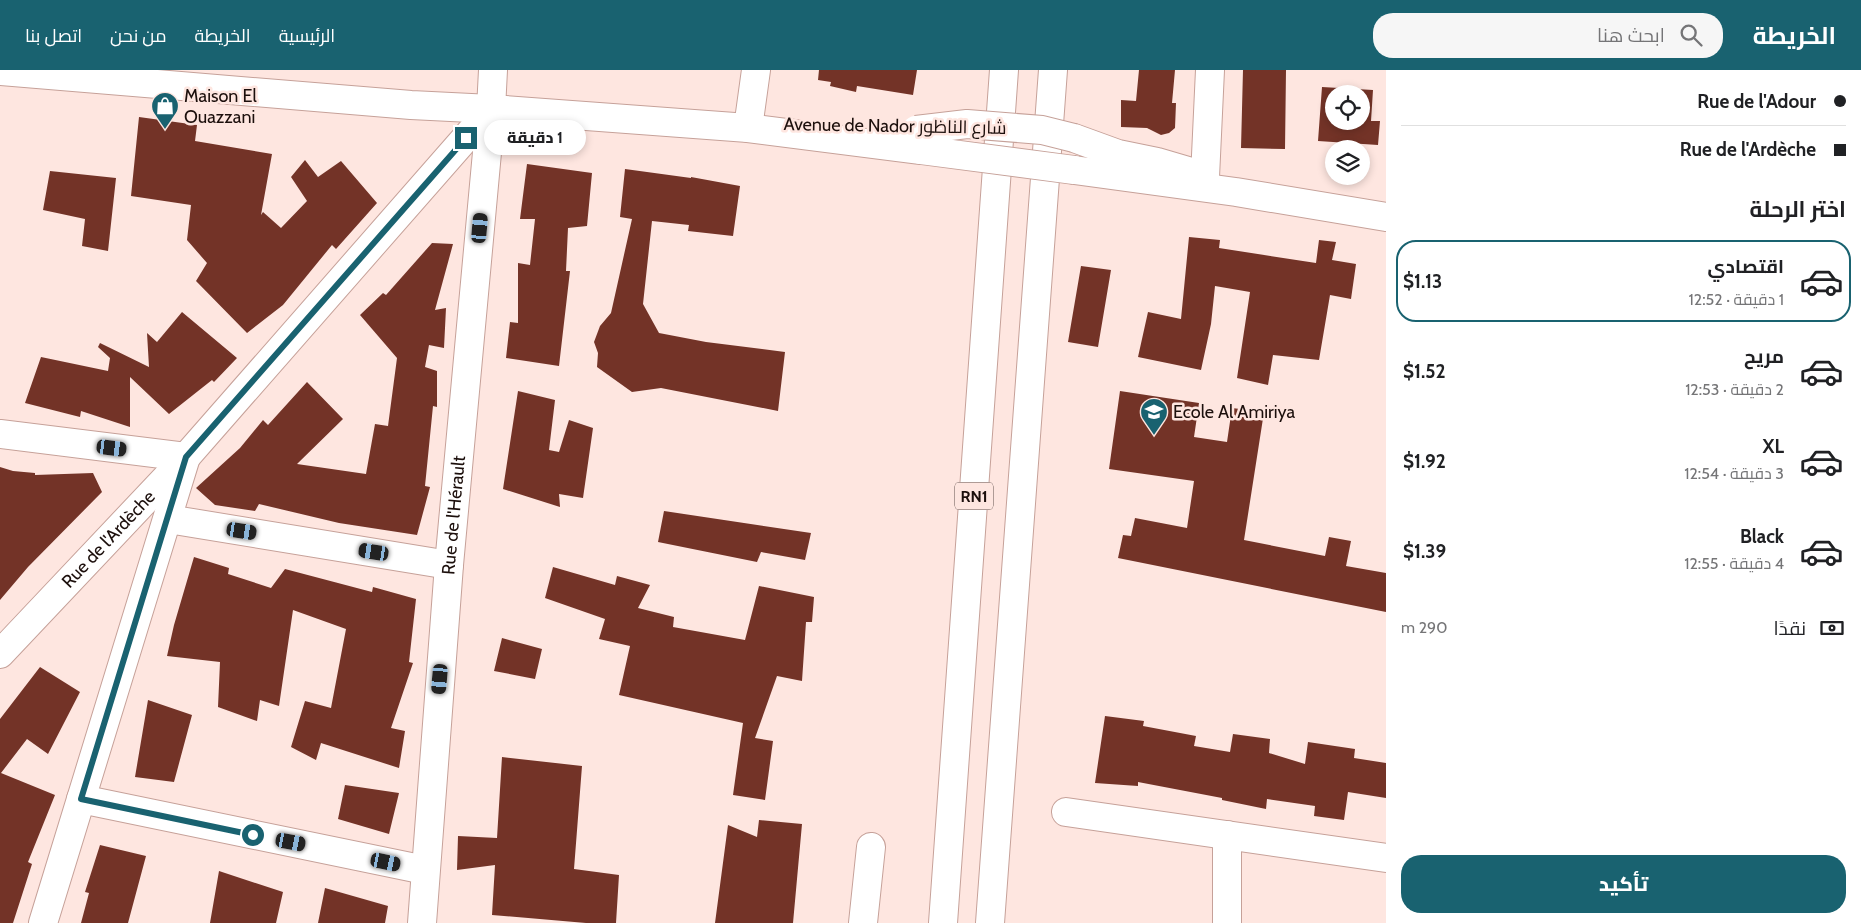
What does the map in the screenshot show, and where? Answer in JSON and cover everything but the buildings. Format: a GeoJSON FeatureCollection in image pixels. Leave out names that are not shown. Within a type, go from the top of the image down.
{"type":"FeatureCollection","features":[{"type":"Feature","properties":{"kind":"main road","name":"Rue de l'Hérault"},"geometry":{"type":"LineString","coordinates":[[422,923],[449,564],[491,109],[492,70]]}},
{"type":"Feature","properties":{"kind":"main road"},"geometry":{"type":"LineString","coordinates":[[751,128],[756,70]]}},
{"type":"Feature","properties":{"kind":"main road","name":"RN1"},"geometry":{"type":"LineString","coordinates":[[943,923],[1004,70]]}},
{"type":"Feature","properties":{"kind":"main road"},"geometry":{"type":"LineString","coordinates":[[990,923],[1053,70]]}},
{"type":"Feature","properties":{"kind":"main road"},"geometry":{"type":"LineString","coordinates":[[1205,178],[1210,70]]}},
{"type":"Feature","properties":{"kind":"main road","name":"Avenue de Nador شارع الناظور"},"geometry":{"type":"LineString","coordinates":[[0,71],[410,105],[491,109],[918,140],[1074,170],[1236,192],[1386,217]]}},
{"type":"Feature","properties":{"kind":"main road","name":"Rue de l'Ardèche"},"geometry":{"type":"LineString","coordinates":[[0,654],[186,457],[491,109]]}},
{"type":"Feature","properties":{"kind":"main road","name":"Avenue de Nador شارع الناظور"},"geometry":{"type":"LineString","coordinates":[[918,140],[967,124],[1042,130],[1074,138],[1118,154],[1185,169],[1236,192]]}},
{"type":"Feature","properties":{"kind":"main road"},"geometry":{"type":"LineString","coordinates":[[0,434],[186,457],[43,923]]}},
{"type":"Feature","properties":{"kind":"main road"},"geometry":{"type":"LineString","coordinates":[[168,519],[449,564]]}},
{"type":"Feature","properties":{"kind":"main road"},"geometry":{"type":"LineString","coordinates":[[81,799],[425,870]]}},
{"type":"Feature","properties":{"kind":"main road"},"geometry":{"type":"LineString","coordinates":[[1066,812],[1386,858]]}},
{"type":"Feature","properties":{"kind":"main road"},"geometry":{"type":"LineString","coordinates":[[1227,835],[1227,923]]}},
{"type":"Feature","properties":{"kind":"main road"},"geometry":{"type":"LineString","coordinates":[[863,923],[871,848]]}},
{"type":"Feature","properties":{"kind":"place","name":"Maison El Ouazzani"},"geometry":{"type":"Point","coordinates":[165,130]}},
{"type":"Feature","properties":{"kind":"place","name":"Ecole Al Amiriya"},"geometry":{"type":"Point","coordinates":[1154,436]}},
{"type":"Feature","properties":{"kind":"route"},"geometry":{"type":"LineString","coordinates":[[253,835],[81,799],[186,457],[466,138]]}}]}
